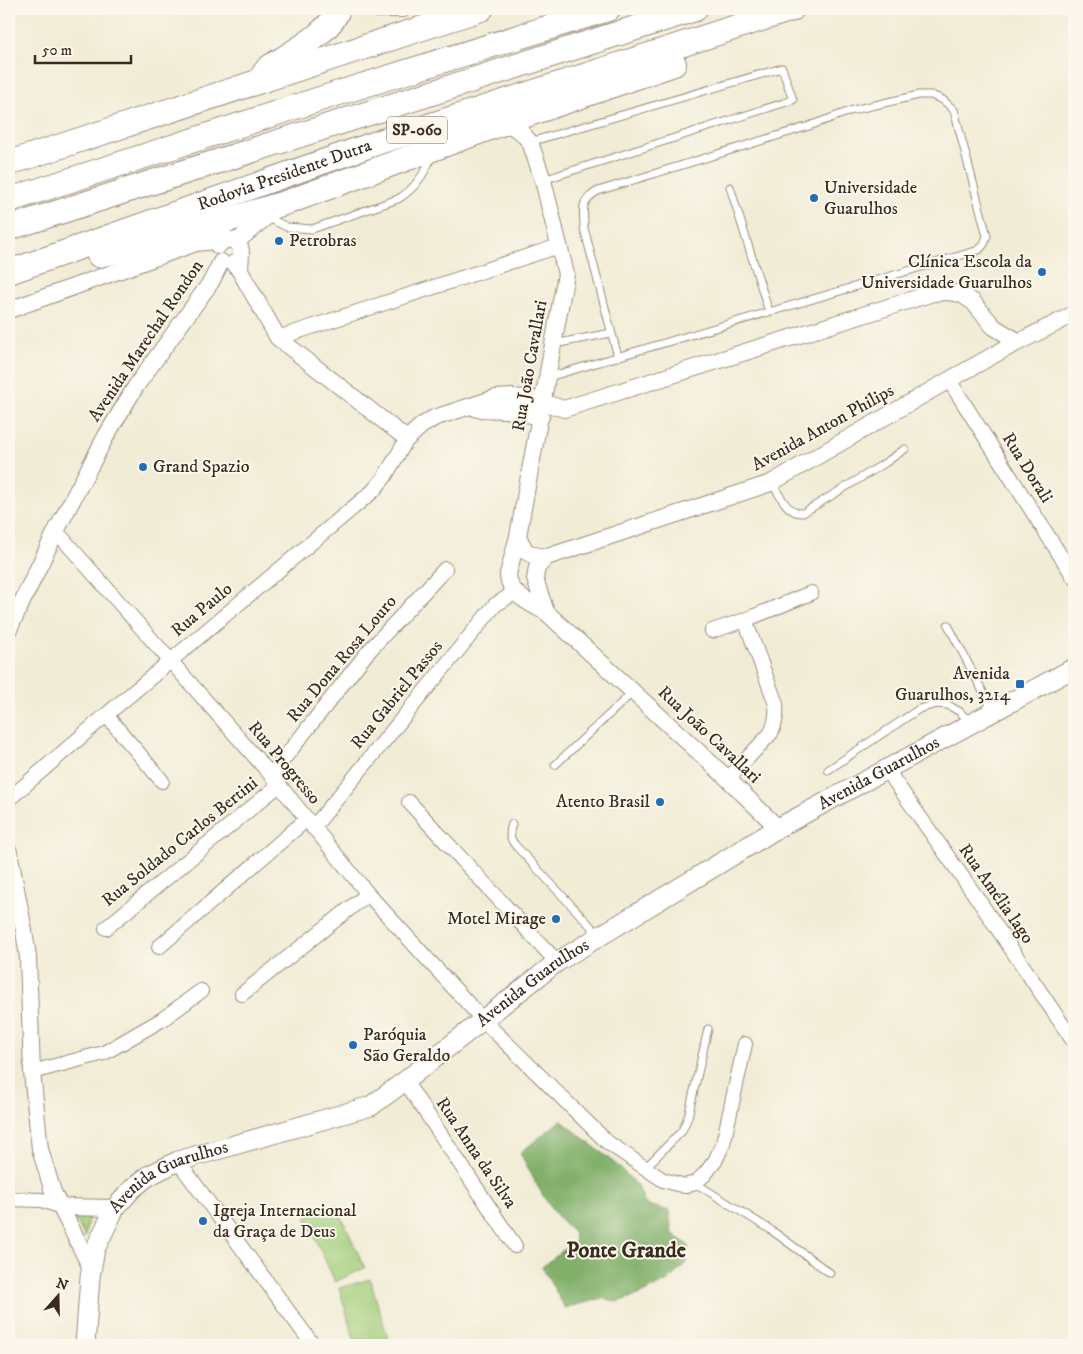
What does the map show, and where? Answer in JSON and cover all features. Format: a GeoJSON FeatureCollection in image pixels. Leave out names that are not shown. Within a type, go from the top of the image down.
{"type":"FeatureCollection","features":[{"type":"Feature","properties":{"kind":"highway"},"geometry":{"type":"LineString","coordinates":[[257,83],[268,68],[332,22],[338,9]]}},
{"type":"Feature","properties":{"kind":"highway"},"geometry":{"type":"LineString","coordinates":[[9,164],[481,9]]}},
{"type":"Feature","properties":{"kind":"highway"},"geometry":{"type":"LineString","coordinates":[[9,200],[608,9]]}},
{"type":"Feature","properties":{"kind":"highway","name":"Rodovia Presidente Dutra"},"geometry":{"type":"LineString","coordinates":[[9,228],[695,9]]}},
{"type":"Feature","properties":{"kind":"highway","name":"Rodovia Presidente Dutra"},"geometry":{"type":"LineString","coordinates":[[9,272],[45,261],[388,139],[792,9]]}},
{"type":"Feature","properties":{"kind":"highway"},"geometry":{"type":"LineString","coordinates":[[45,261],[94,256],[147,244],[288,202],[506,122],[728,46],[768,18]]}},
{"type":"Feature","properties":{"kind":"main road","name":"Avenida Guarulhos"},"geometry":{"type":"LineString","coordinates":[[85,1345],[91,1268],[95,1249],[114,1208],[148,1176],[178,1161],[371,1106],[406,1081],[557,962],[778,828],[1074,668]]}},
{"type":"Feature","properties":{"kind":"street"},"geometry":{"type":"LineString","coordinates":[[377,9],[403,9]]}},
{"type":"Feature","properties":{"kind":"street","name":"Rua João Cavallari"},"geometry":{"type":"LineString","coordinates":[[506,122],[521,132],[530,142],[543,180],[558,246],[566,269],[566,279],[542,410],[518,536],[508,574]]}},
{"type":"Feature","properties":{"kind":"street"},"geometry":{"type":"LineString","coordinates":[[230,255],[265,217],[288,202]]}},
{"type":"Feature","properties":{"kind":"street"},"geometry":{"type":"LineString","coordinates":[[9,310],[196,243],[230,255],[278,338],[407,439],[420,426],[434,418],[464,409],[564,409],[933,293],[949,292],[961,294],[974,302],[994,327],[1019,342]]}},
{"type":"Feature","properties":{"kind":"street"},"geometry":{"type":"LineString","coordinates":[[278,338],[558,246]]}},
{"type":"Feature","properties":{"kind":"street","name":"Avenida Marechal Rondon"},"geometry":{"type":"LineString","coordinates":[[9,629],[56,530],[106,436],[131,394],[230,255]]}},
{"type":"Feature","properties":{"kind":"street","name":"Avenida Anton Philips"},"geometry":{"type":"LineString","coordinates":[[547,557],[771,483],[949,380],[1074,314]]}},
{"type":"Feature","properties":{"kind":"street"},"geometry":{"type":"LineString","coordinates":[[994,327],[1001,351]]}},
{"type":"Feature","properties":{"kind":"street","name":"Rua Dorali"},"geometry":{"type":"LineString","coordinates":[[949,380],[1074,577]]}},
{"type":"Feature","properties":{"kind":"street","name":"Rua Paulo"},"geometry":{"type":"LineString","coordinates":[[9,799],[373,490],[384,478],[407,439]]}},
{"type":"Feature","properties":{"kind":"street","name":"Rua Progresso"},"geometry":{"type":"LineString","coordinates":[[56,530],[275,780],[368,894],[483,1020],[608,1142],[664,1180],[685,1186],[695,1183]]}},
{"type":"Feature","properties":{"kind":"street"},"geometry":{"type":"LineString","coordinates":[[518,536],[527,553],[532,556],[547,557]]}},
{"type":"Feature","properties":{"kind":"street"},"geometry":{"type":"LineString","coordinates":[[516,592],[508,580],[508,574],[523,573],[535,579],[537,568],[547,557]]}},
{"type":"Feature","properties":{"kind":"street","name":"Rua Dona Rosa Louro"},"geometry":{"type":"LineString","coordinates":[[275,780],[367,653],[445,569]]}},
{"type":"Feature","properties":{"kind":"street","name":"Rua João Cavallari"},"geometry":{"type":"LineString","coordinates":[[535,579],[546,612]]}},
{"type":"Feature","properties":{"kind":"street","name":"Rua João Cavallari"},"geometry":{"type":"LineString","coordinates":[[516,592],[546,612],[728,779],[778,828]]}},
{"type":"Feature","properties":{"kind":"street","name":"Rua Gabriel Passos"},"geometry":{"type":"LineString","coordinates":[[159,947],[310,823],[495,605],[516,592]]}},
{"type":"Feature","properties":{"kind":"street"},"geometry":{"type":"LineString","coordinates":[[712,631],[745,620],[811,593]]}},
{"type":"Feature","properties":{"kind":"street"},"geometry":{"type":"LineString","coordinates":[[728,779],[771,732],[777,715],[776,704],[745,620]]}},
{"type":"Feature","properties":{"kind":"street"},"geometry":{"type":"LineString","coordinates":[[106,715],[162,781]]}},
{"type":"Feature","properties":{"kind":"street","name":"Rua Amélia lago"},"geometry":{"type":"LineString","coordinates":[[886,770],[975,895],[1074,1042]]}},
{"type":"Feature","properties":{"kind":"street","name":"Rua Soldado Carlos Bertini"},"geometry":{"type":"LineString","coordinates":[[106,928],[275,780]]}},
{"type":"Feature","properties":{"kind":"street"},"geometry":{"type":"LineString","coordinates":[[409,802],[557,962]]}},
{"type":"Feature","properties":{"kind":"street"},"geometry":{"type":"LineString","coordinates":[[9,852],[28,957],[32,1072],[40,1149],[53,1192],[91,1268]]}},
{"type":"Feature","properties":{"kind":"street"},"geometry":{"type":"LineString","coordinates":[[242,994],[368,894]]}},
{"type":"Feature","properties":{"kind":"street"},"geometry":{"type":"LineString","coordinates":[[32,1072],[104,1053],[163,1019],[201,991]]}},
{"type":"Feature","properties":{"kind":"street"},"geometry":{"type":"LineString","coordinates":[[695,1183],[715,1161],[723,1144],[745,1044]]}},
{"type":"Feature","properties":{"kind":"street","name":"Rua Anna da Silva"},"geometry":{"type":"LineString","coordinates":[[406,1081],[515,1246]]}},
{"type":"Feature","properties":{"kind":"street"},"geometry":{"type":"LineString","coordinates":[[178,1161],[313,1345]]}},
{"type":"Feature","properties":{"kind":"street"},"geometry":{"type":"LineString","coordinates":[[9,1199],[42,1200],[60,1207],[114,1208]]}},
{"type":"Feature","properties":{"kind":"lane"},"geometry":{"type":"LineString","coordinates":[[530,142],[782,68],[793,100],[543,180]]}},
{"type":"Feature","properties":{"kind":"lane"},"geometry":{"type":"LineString","coordinates":[[548,377],[618,357],[978,250],[984,244],[986,236],[954,110],[943,100],[931,95],[919,95],[853,110],[598,191],[587,197],[584,207],[584,228],[618,357]]}},
{"type":"Feature","properties":{"kind":"lane"},"geometry":{"type":"LineString","coordinates":[[265,217],[287,228],[312,229],[398,199],[408,193],[418,182],[434,148]]}},
{"type":"Feature","properties":{"kind":"lane"},"geometry":{"type":"LineString","coordinates":[[730,187],[769,312]]}},
{"type":"Feature","properties":{"kind":"lane"},"geometry":{"type":"LineString","coordinates":[[554,344],[611,333]]}},
{"type":"Feature","properties":{"kind":"lane"},"geometry":{"type":"LineString","coordinates":[[771,483],[788,508],[796,513],[803,513],[905,449]]}},
{"type":"Feature","properties":{"kind":"lane"},"geometry":{"type":"LineString","coordinates":[[948,625],[994,711]]}},
{"type":"Feature","properties":{"kind":"lane"},"geometry":{"type":"LineString","coordinates":[[555,765],[633,691]]}},
{"type":"Feature","properties":{"kind":"lane"},"geometry":{"type":"LineString","coordinates":[[828,770],[919,709],[937,704],[948,705],[960,712],[971,723]]}},
{"type":"Feature","properties":{"kind":"lane"},"geometry":{"type":"LineString","coordinates":[[512,824],[509,833],[510,839],[600,936]]}},
{"type":"Feature","properties":{"kind":"lane"},"geometry":{"type":"LineString","coordinates":[[645,1168],[682,1132],[688,1117],[708,1029]]}},
{"type":"Feature","properties":{"kind":"lane"},"geometry":{"type":"LineString","coordinates":[[695,1183],[771,1230],[830,1273]]}},
{"type":"Feature","properties":{"kind":"green space"},"geometry":{"type":"Polygon","coordinates":[[[561,1120],[618,1166],[638,1186],[645,1204],[669,1211],[672,1233],[689,1246],[686,1263],[668,1281],[636,1296],[616,1302],[603,1298],[565,1308],[542,1267],[575,1241],[573,1231],[549,1205],[520,1153],[561,1120]]]}},
{"type":"Feature","properties":{"kind":"green space"},"geometry":{"type":"Polygon","coordinates":[[[336,1205],[365,1268],[335,1282],[306,1218],[336,1205]]]}},
{"type":"Feature","properties":{"kind":"green space"},"geometry":{"type":"Polygon","coordinates":[[[72,1212],[89,1212],[85,1238],[72,1212]]]}},
{"type":"Feature","properties":{"kind":"green space"},"geometry":{"type":"Polygon","coordinates":[[[370,1279],[390,1345],[356,1345],[339,1288],[370,1279]]]}},
{"type":"Feature","properties":{"kind":"place","name":"Universidade Guarulhos"},"geometry":{"type":"Point","coordinates":[814,198]}},
{"type":"Feature","properties":{"kind":"place","name":"Petrobras"},"geometry":{"type":"Point","coordinates":[279,241]}},
{"type":"Feature","properties":{"kind":"place","name":"Clínica Escola da Universidade Guarulhos"},"geometry":{"type":"Point","coordinates":[1042,272]}},
{"type":"Feature","properties":{"kind":"place","name":"Grand Spazio"},"geometry":{"type":"Point","coordinates":[143,467]}},
{"type":"Feature","properties":{"kind":"place","name":"Avenida Guarulhos, 3214"},"geometry":{"type":"Point","coordinates":[1020,684]}},
{"type":"Feature","properties":{"kind":"place","name":"Atento Brasil"},"geometry":{"type":"Point","coordinates":[660,802]}},
{"type":"Feature","properties":{"kind":"place","name":"Motel Mirage"},"geometry":{"type":"Point","coordinates":[556,919]}},
{"type":"Feature","properties":{"kind":"place","name":"Paróquia São Geraldo"},"geometry":{"type":"Point","coordinates":[353,1045]}},
{"type":"Feature","properties":{"kind":"place","name":"Igreja Internacional da Graça de Deus"},"geometry":{"type":"Point","coordinates":[203,1221]}},
{"type":"Feature","properties":{"kind":"district","name":"Ponte Grande"},"geometry":{"type":"Point","coordinates":[626,1250]}}]}
